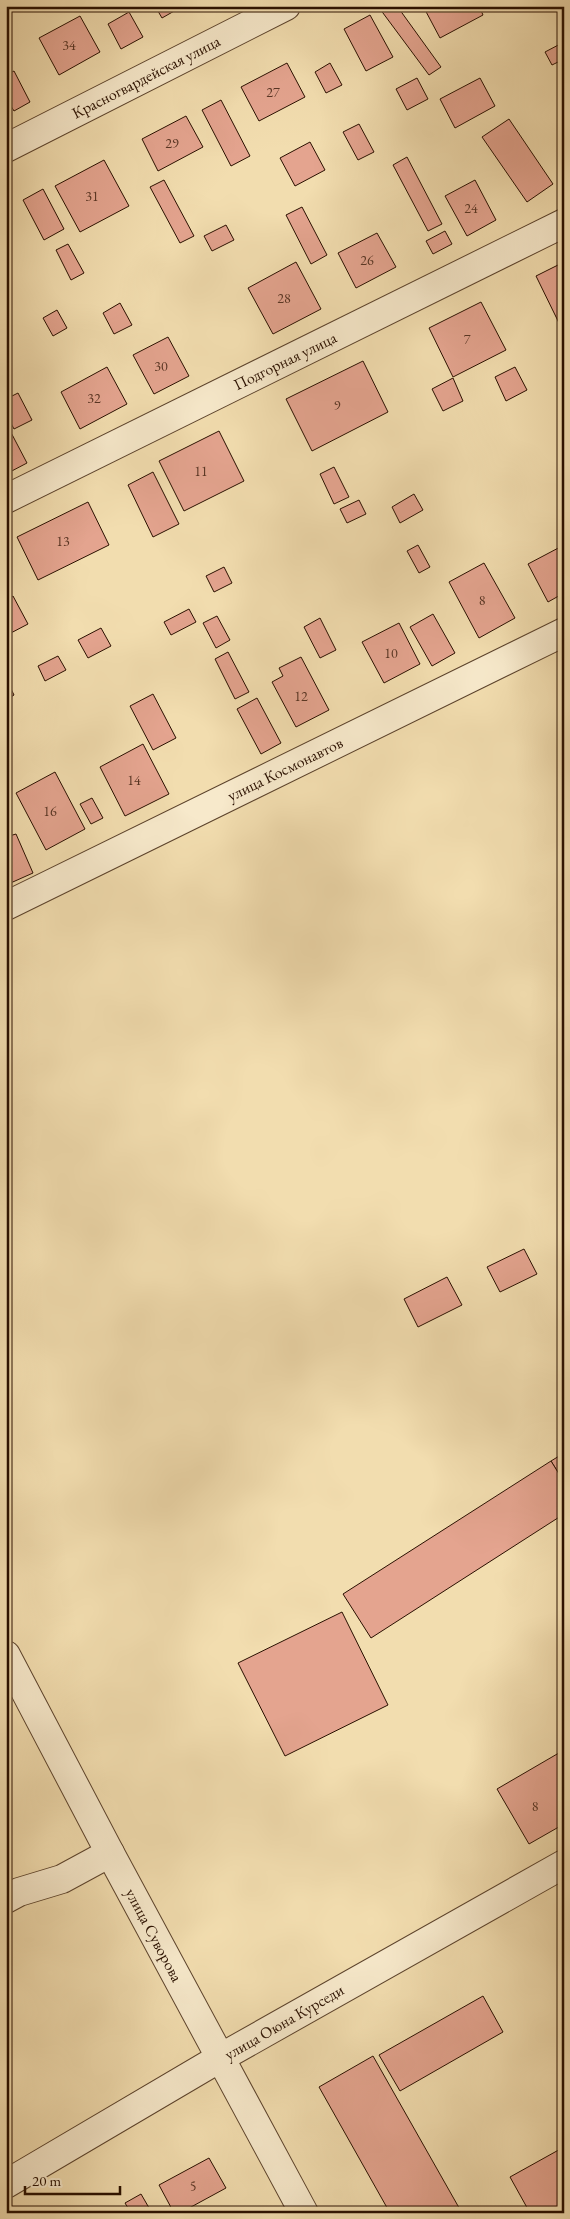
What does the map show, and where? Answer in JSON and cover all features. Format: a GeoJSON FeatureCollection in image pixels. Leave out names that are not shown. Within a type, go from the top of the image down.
{"type":"FeatureCollection","features":[{"type":"Feature","properties":{"kind":"street","name":"Красногвардейская улица"},"geometry":{"type":"LineString","coordinates":[[6,148],[286,6]]}},
{"type":"Feature","properties":{"kind":"street","name":"Подгорная улица"},"geometry":{"type":"LineString","coordinates":[[6,499],[564,223]]}},
{"type":"Feature","properties":{"kind":"street","name":"улица Космонавтов"},"geometry":{"type":"LineString","coordinates":[[6,906],[564,632]]}},
{"type":"Feature","properties":{"kind":"street","name":"улица Суворова"},"geometry":{"type":"LineString","coordinates":[[6,1655],[110,1853],[304,2213]]}},
{"type":"Feature","properties":{"kind":"street"},"geometry":{"type":"LineString","coordinates":[[6,1899],[18,1892],[62,1879],[110,1853]]}},
{"type":"Feature","properties":{"kind":"street","name":"улица Оюна Курседи"},"geometry":{"type":"LineString","coordinates":[[6,2184],[220,2058],[564,1864]]}},
{"type":"Feature","properties":{"kind":"building"},"geometry":{"type":"Polygon","coordinates":[[[155,6],[183,6],[162,18],[155,6]]]}},
{"type":"Feature","properties":{"kind":"building"},"geometry":{"type":"Polygon","coordinates":[[[384,6],[397,6],[441,67],[429,75],[380,9],[384,6]]]}},
{"type":"Feature","properties":{"kind":"building"},"geometry":{"type":"Polygon","coordinates":[[[423,6],[479,6],[483,15],[440,38],[423,6]]]}},
{"type":"Feature","properties":{"kind":"building"},"geometry":{"type":"Polygon","coordinates":[[[129,12],[143,37],[121,49],[108,24],[129,12]]]}},
{"type":"Feature","properties":{"kind":"building"},"geometry":{"type":"Polygon","coordinates":[[[370,15],[393,57],[366,71],[344,29],[370,15]]]}},
{"type":"Feature","properties":{"kind":"building"},"geometry":{"type":"Polygon","coordinates":[[[80,16],[100,52],[59,75],[39,38],[80,16]]]}},
{"type":"Feature","properties":{"kind":"building"},"geometry":{"type":"Polygon","coordinates":[[[564,42],[564,59],[552,65],[545,52],[564,42]]]}},
{"type":"Feature","properties":{"kind":"building"},"geometry":{"type":"Polygon","coordinates":[[[287,63],[305,97],[259,121],[241,87],[287,63]]]}},
{"type":"Feature","properties":{"kind":"building"},"geometry":{"type":"Polygon","coordinates":[[[330,63],[342,85],[326,93],[315,72],[330,63]]]}},
{"type":"Feature","properties":{"kind":"building"},"geometry":{"type":"Polygon","coordinates":[[[14,71],[30,102],[14,111],[6,98],[6,75],[14,71]]]}},
{"type":"Feature","properties":{"kind":"building"},"geometry":{"type":"Polygon","coordinates":[[[417,78],[428,99],[407,110],[396,89],[417,78]]]}},
{"type":"Feature","properties":{"kind":"building"},"geometry":{"type":"Polygon","coordinates":[[[480,78],[495,106],[455,128],[440,99],[480,78]]]}},
{"type":"Feature","properties":{"kind":"building"},"geometry":{"type":"Polygon","coordinates":[[[221,100],[250,156],[231,166],[202,110],[221,100]]]}},
{"type":"Feature","properties":{"kind":"building"},"geometry":{"type":"Polygon","coordinates":[[[186,116],[203,147],[158,171],[142,139],[186,116]]]}},
{"type":"Feature","properties":{"kind":"building"},"geometry":{"type":"Polygon","coordinates":[[[509,119],[553,184],[527,202],[482,137],[509,119]]]}},
{"type":"Feature","properties":{"kind":"building"},"geometry":{"type":"Polygon","coordinates":[[[359,124],[374,152],[358,160],[343,132],[359,124]]]}},
{"type":"Feature","properties":{"kind":"building"},"geometry":{"type":"Polygon","coordinates":[[[310,142],[325,170],[295,186],[280,158],[310,142]]]}},
{"type":"Feature","properties":{"kind":"building"},"geometry":{"type":"Polygon","coordinates":[[[407,157],[442,224],[428,231],[393,165],[407,157]]]}},
{"type":"Feature","properties":{"kind":"building"},"geometry":{"type":"Polygon","coordinates":[[[104,160],[129,206],[80,232],[55,186],[104,160]]]}},
{"type":"Feature","properties":{"kind":"building"},"geometry":{"type":"Polygon","coordinates":[[[164,180],[194,236],[180,243],[150,187],[164,180]]]}},
{"type":"Feature","properties":{"kind":"building"},"geometry":{"type":"Polygon","coordinates":[[[475,180],[496,220],[467,236],[445,196],[475,180]]]}},
{"type":"Feature","properties":{"kind":"building"},"geometry":{"type":"Polygon","coordinates":[[[43,189],[64,229],[44,240],[23,200],[43,189]]]}},
{"type":"Feature","properties":{"kind":"building"},"geometry":{"type":"Polygon","coordinates":[[[302,207],[327,255],[311,264],[286,215],[302,207]]]}},
{"type":"Feature","properties":{"kind":"building"},"geometry":{"type":"Polygon","coordinates":[[[226,225],[234,240],[212,251],[204,236],[226,225]]]}},
{"type":"Feature","properties":{"kind":"building"},"geometry":{"type":"Polygon","coordinates":[[[445,231],[452,244],[433,254],[426,241],[445,231]]]}},
{"type":"Feature","properties":{"kind":"building"},"geometry":{"type":"Polygon","coordinates":[[[377,233],[396,267],[356,288],[338,253],[377,233]]]}},
{"type":"Feature","properties":{"kind":"building"},"geometry":{"type":"Polygon","coordinates":[[[68,244],[84,273],[71,280],[56,250],[68,244]]]}},
{"type":"Feature","properties":{"kind":"building"},"geometry":{"type":"Polygon","coordinates":[[[296,262],[321,309],[273,334],[248,288],[296,262]]]}},
{"type":"Feature","properties":{"kind":"building"},"geometry":{"type":"Polygon","coordinates":[[[564,262],[564,321],[559,323],[536,276],[564,262]]]}},
{"type":"Feature","properties":{"kind":"building"},"geometry":{"type":"Polygon","coordinates":[[[481,302],[506,350],[453,377],[429,328],[481,302]]]}},
{"type":"Feature","properties":{"kind":"building"},"geometry":{"type":"Polygon","coordinates":[[[120,303],[132,325],[114,334],[103,313],[120,303]]]}},
{"type":"Feature","properties":{"kind":"building"},"geometry":{"type":"Polygon","coordinates":[[[57,310],[67,328],[53,336],[43,318],[57,310]]]}},
{"type":"Feature","properties":{"kind":"building"},"geometry":{"type":"Polygon","coordinates":[[[168,337],[189,376],[154,394],[133,355],[168,337]]]}},
{"type":"Feature","properties":{"kind":"building"},"geometry":{"type":"Polygon","coordinates":[[[363,361],[388,412],[312,451],[286,399],[363,361]]]}},
{"type":"Feature","properties":{"kind":"building"},"geometry":{"type":"Polygon","coordinates":[[[107,367],[127,404],[80,429],[61,392],[107,367]]]}},
{"type":"Feature","properties":{"kind":"building"},"geometry":{"type":"Polygon","coordinates":[[[515,367],[527,390],[506,401],[495,377],[515,367]]]}},
{"type":"Feature","properties":{"kind":"building"},"geometry":{"type":"Polygon","coordinates":[[[453,378],[463,401],[443,411],[432,389],[453,378]]]}},
{"type":"Feature","properties":{"kind":"building"},"geometry":{"type":"Polygon","coordinates":[[[18,393],[32,420],[14,429],[6,414],[6,399],[18,393]]]}},
{"type":"Feature","properties":{"kind":"building"},"geometry":{"type":"Polygon","coordinates":[[[6,423],[27,463],[6,474],[6,423]]]}},
{"type":"Feature","properties":{"kind":"building"},"geometry":{"type":"Polygon","coordinates":[[[219,431],[244,481],[184,511],[159,461],[219,431]]]}},
{"type":"Feature","properties":{"kind":"building"},"geometry":{"type":"Polygon","coordinates":[[[334,467],[349,497],[334,504],[320,474],[334,467]]]}},
{"type":"Feature","properties":{"kind":"building"},"geometry":{"type":"Polygon","coordinates":[[[153,472],[179,524],[153,537],[128,485],[153,472]]]}},
{"type":"Feature","properties":{"kind":"building"},"geometry":{"type":"Polygon","coordinates":[[[414,494],[423,510],[400,523],[392,507],[414,494]]]}},
{"type":"Feature","properties":{"kind":"building"},"geometry":{"type":"Polygon","coordinates":[[[359,500],[366,514],[347,523],[340,509],[359,500]]]}},
{"type":"Feature","properties":{"kind":"building"},"geometry":{"type":"Polygon","coordinates":[[[88,502],[109,545],[38,580],[17,537],[88,502]]]}},
{"type":"Feature","properties":{"kind":"building"},"geometry":{"type":"Polygon","coordinates":[[[418,545],[430,567],[419,573],[407,551],[418,545]]]}},
{"type":"Feature","properties":{"kind":"building"},"geometry":{"type":"Polygon","coordinates":[[[564,545],[564,593],[548,602],[528,564],[564,545]]]}},
{"type":"Feature","properties":{"kind":"building"},"geometry":{"type":"Polygon","coordinates":[[[484,563],[515,618],[479,638],[449,582],[484,563]]]}},
{"type":"Feature","properties":{"kind":"building"},"geometry":{"type":"Polygon","coordinates":[[[224,567],[232,583],[214,592],[206,576],[224,567]]]}},
{"type":"Feature","properties":{"kind":"building"},"geometry":{"type":"Polygon","coordinates":[[[13,596],[28,624],[7,635],[6,600],[13,596]]]}},
{"type":"Feature","properties":{"kind":"building"},"geometry":{"type":"Polygon","coordinates":[[[189,609],[196,622],[171,635],[164,622],[189,609]]]}},
{"type":"Feature","properties":{"kind":"building"},"geometry":{"type":"Polygon","coordinates":[[[433,614],[455,653],[432,666],[410,627],[433,614]]]}},
{"type":"Feature","properties":{"kind":"building"},"geometry":{"type":"Polygon","coordinates":[[[217,616],[230,640],[216,648],[203,623],[217,616]]]}},
{"type":"Feature","properties":{"kind":"building"},"geometry":{"type":"Polygon","coordinates":[[[320,618],[336,650],[320,658],[304,627],[320,618]]]}},
{"type":"Feature","properties":{"kind":"building"},"geometry":{"type":"Polygon","coordinates":[[[399,623],[420,664],[384,683],[362,642],[399,623]]]}},
{"type":"Feature","properties":{"kind":"building"},"geometry":{"type":"Polygon","coordinates":[[[101,628],[111,646],[88,658],[78,640],[101,628]]]}},
{"type":"Feature","properties":{"kind":"building"},"geometry":{"type":"Polygon","coordinates":[[[228,652],[249,692],[235,699],[215,659],[228,652]]]}},
{"type":"Feature","properties":{"kind":"building"},"geometry":{"type":"Polygon","coordinates":[[[58,656],[66,670],[45,681],[38,666],[58,656]]]}},
{"type":"Feature","properties":{"kind":"building"},"geometry":{"type":"Polygon","coordinates":[[[301,657],[329,710],[296,727],[272,682],[283,676],[279,668],[301,657]]]}},
{"type":"Feature","properties":{"kind":"building"},"geometry":{"type":"Polygon","coordinates":[[[9,685],[14,695],[6,700],[6,686],[9,685]]]}},
{"type":"Feature","properties":{"kind":"building"},"geometry":{"type":"Polygon","coordinates":[[[153,694],[176,738],[153,750],[130,706],[153,694]]]}},
{"type":"Feature","properties":{"kind":"building"},"geometry":{"type":"Polygon","coordinates":[[[257,698],[281,743],[261,754],[237,709],[257,698]]]}},
{"type":"Feature","properties":{"kind":"building"},"geometry":{"type":"Polygon","coordinates":[[[143,744],[169,794],[125,816],[100,767],[143,744]]]}},
{"type":"Feature","properties":{"kind":"building"},"geometry":{"type":"Polygon","coordinates":[[[55,772],[85,829],[46,850],[16,793],[55,772]]]}},
{"type":"Feature","properties":{"kind":"building"},"geometry":{"type":"Polygon","coordinates":[[[92,798],[103,818],[91,824],[80,804],[92,798]]]}},
{"type":"Feature","properties":{"kind":"building"},"geometry":{"type":"Polygon","coordinates":[[[16,834],[33,873],[6,885],[6,837],[16,834]]]}},
{"type":"Feature","properties":{"kind":"building"},"geometry":{"type":"Polygon","coordinates":[[[524,1249],[537,1274],[500,1292],[487,1267],[524,1249]]]}},
{"type":"Feature","properties":{"kind":"building"},"geometry":{"type":"Polygon","coordinates":[[[447,1277],[462,1305],[418,1327],[404,1299],[447,1277]]]}},
{"type":"Feature","properties":{"kind":"building"},"geometry":{"type":"Polygon","coordinates":[[[564,1453],[564,1482],[551,1461],[564,1453]]]}},
{"type":"Feature","properties":{"kind":"building"},"geometry":{"type":"Polygon","coordinates":[[[551,1461],[564,1482],[564,1514],[371,1638],[343,1594],[551,1461]]]}},
{"type":"Feature","properties":{"kind":"building"},"geometry":{"type":"Polygon","coordinates":[[[342,1612],[388,1705],[285,1756],[238,1663],[342,1612]]]}},
{"type":"Feature","properties":{"kind":"building"},"geometry":{"type":"Polygon","coordinates":[[[564,1750],[564,1824],[529,1844],[497,1789],[564,1750]]]}},
{"type":"Feature","properties":{"kind":"building"},"geometry":{"type":"Polygon","coordinates":[[[483,1996],[503,2032],[400,2091],[379,2055],[483,1996]]]}},
{"type":"Feature","properties":{"kind":"building"},"geometry":{"type":"Polygon","coordinates":[[[373,2056],[462,2213],[390,2213],[319,2087],[373,2056]]]}},
{"type":"Feature","properties":{"kind":"building"},"geometry":{"type":"Polygon","coordinates":[[[564,2147],[564,2213],[530,2213],[510,2177],[564,2147]]]}},
{"type":"Feature","properties":{"kind":"building"},"geometry":{"type":"Polygon","coordinates":[[[209,2158],[226,2188],[180,2213],[174,2213],[159,2185],[209,2158]]]}},
{"type":"Feature","properties":{"kind":"building"},"geometry":{"type":"Polygon","coordinates":[[[141,2194],[152,2213],[131,2213],[125,2203],[141,2194]]]}}]}
